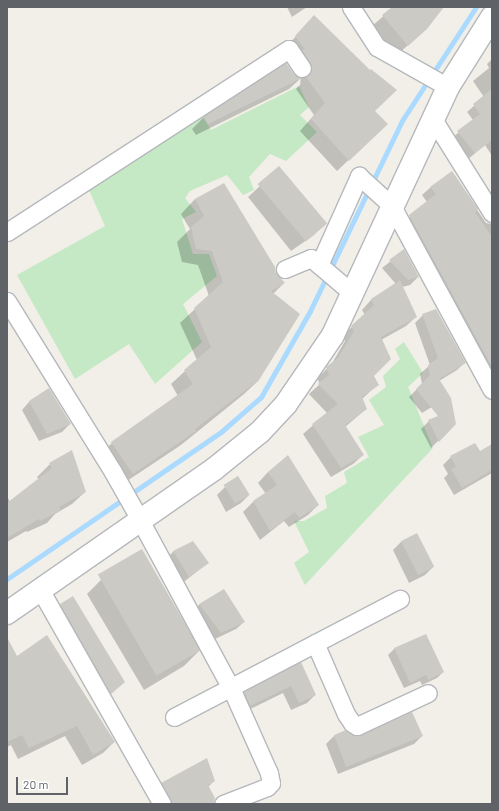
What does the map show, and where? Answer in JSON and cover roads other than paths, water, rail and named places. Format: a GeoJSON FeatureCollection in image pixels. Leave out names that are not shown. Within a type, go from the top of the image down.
{"type":"FeatureCollection","features":[{"type":"Feature","properties":{"kind":"main road"},"geometry":{"type":"LineString","coordinates":[[7,613],[41,591],[138,515],[213,470],[260,432],[286,404],[333,336],[352,293],[385,199],[433,119],[444,84],[492,17]]}},
{"type":"Feature","properties":{"kind":"street"},"geometry":{"type":"LineString","coordinates":[[351,7],[377,47],[444,84]]}},
{"type":"Feature","properties":{"kind":"street"},"geometry":{"type":"LineString","coordinates":[[7,232],[289,49],[302,68]]}},
{"type":"Feature","properties":{"kind":"street"},"geometry":{"type":"LineString","coordinates":[[433,119],[492,214]]}},
{"type":"Feature","properties":{"kind":"street"},"geometry":{"type":"LineString","coordinates":[[321,266],[359,176],[385,199],[492,390]]}},
{"type":"Feature","properties":{"kind":"street"},"geometry":{"type":"LineString","coordinates":[[285,270],[311,258],[352,293]]}},
{"type":"Feature","properties":{"kind":"street"},"geometry":{"type":"LineString","coordinates":[[7,301],[138,515],[231,688],[269,773],[271,782],[267,787],[223,804]]}},
{"type":"Feature","properties":{"kind":"street"},"geometry":{"type":"LineString","coordinates":[[41,591],[162,804]]}},
{"type":"Feature","properties":{"kind":"street"},"geometry":{"type":"LineString","coordinates":[[174,717],[400,599]]}},
{"type":"Feature","properties":{"kind":"street"},"geometry":{"type":"LineString","coordinates":[[315,643],[346,714],[352,723],[357,726],[428,693]]}},
{"type":"Feature","properties":{"kind":"waterway"},"geometry":{"type":"LineString","coordinates":[[7,579],[222,431],[261,397],[310,311],[403,119],[476,7]]}}]}
